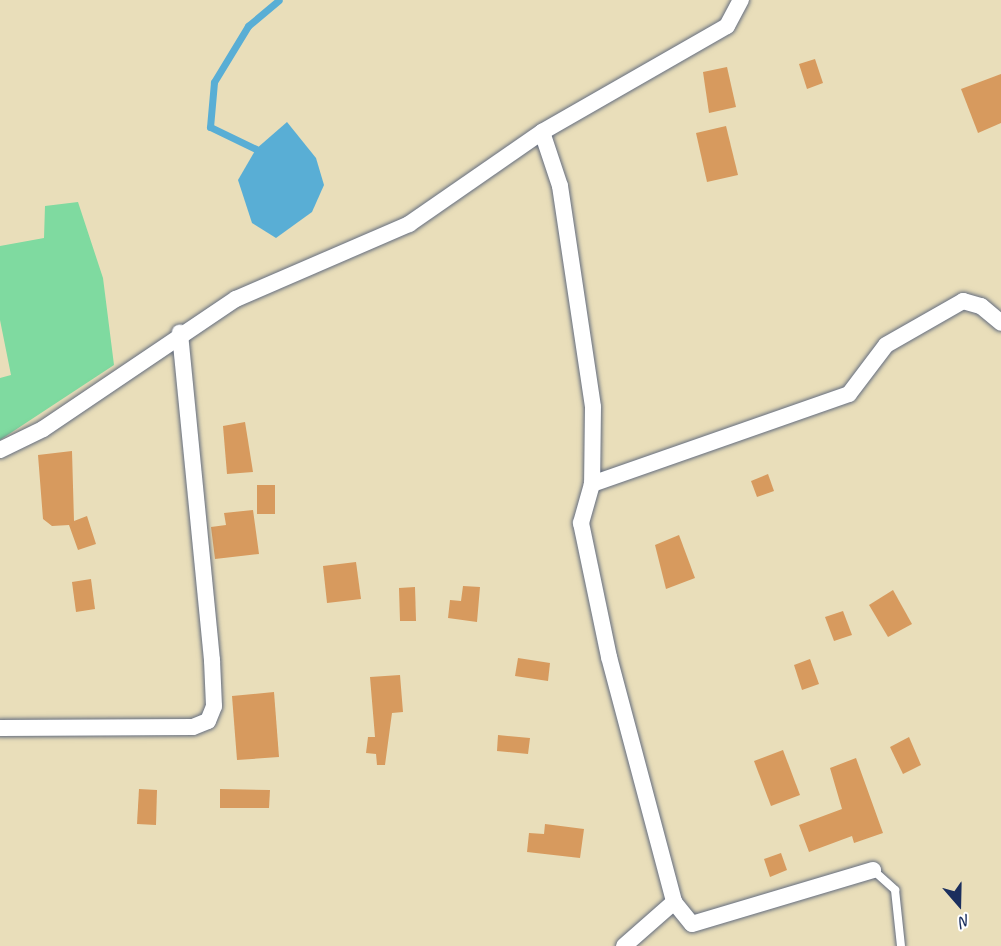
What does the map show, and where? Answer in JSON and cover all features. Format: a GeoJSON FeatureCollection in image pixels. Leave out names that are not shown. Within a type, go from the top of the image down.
{"type":"FeatureCollection","features":[{"type":"Feature","properties":{"kind":"street"},"geometry":{"type":"LineString","coordinates":[[0,450],[43,429],[180,333],[236,299],[409,224],[542,132],[727,26],[741,0]]}},
{"type":"Feature","properties":{"kind":"street"},"geometry":{"type":"LineString","coordinates":[[542,132],[560,186],[582,313],[593,407],[592,484],[581,523],[609,657],[674,902],[692,924],[873,870]]}},
{"type":"Feature","properties":{"kind":"street"},"geometry":{"type":"LineString","coordinates":[[592,484],[849,394],[886,345],[963,301],[981,306],[1001,323]]}},
{"type":"Feature","properties":{"kind":"street"},"geometry":{"type":"LineString","coordinates":[[0,728],[193,727],[208,721],[214,706],[212,660],[180,333]]}},
{"type":"Feature","properties":{"kind":"street"},"geometry":{"type":"LineString","coordinates":[[624,946],[674,902]]}},
{"type":"Feature","properties":{"kind":"lane"},"geometry":{"type":"LineString","coordinates":[[873,870],[895,890],[901,946]]}},
{"type":"Feature","properties":{"kind":"green space"},"geometry":{"type":"Polygon","coordinates":[[[78,202],[103,278],[114,365],[0,440],[0,378],[11,375],[0,320],[0,246],[44,238],[45,206],[78,202]]]}},
{"type":"Feature","properties":{"kind":"water"},"geometry":{"type":"Polygon","coordinates":[[[287,122],[316,158],[324,185],[312,212],[276,238],[252,223],[238,180],[256,149],[287,122]]]}},
{"type":"Feature","properties":{"kind":"building"},"geometry":{"type":"Polygon","coordinates":[[[815,59],[823,83],[807,89],[799,64],[815,59]]]}},
{"type":"Feature","properties":{"kind":"building"},"geometry":{"type":"Polygon","coordinates":[[[727,67],[736,107],[709,113],[703,72],[727,67]]]}},
{"type":"Feature","properties":{"kind":"building"},"geometry":{"type":"Polygon","coordinates":[[[1001,74],[1001,123],[978,133],[961,89],[1001,74]]]}},
{"type":"Feature","properties":{"kind":"building"},"geometry":{"type":"Polygon","coordinates":[[[726,126],[738,175],[707,182],[696,133],[726,126]]]}},
{"type":"Feature","properties":{"kind":"building"},"geometry":{"type":"Polygon","coordinates":[[[245,422],[253,472],[227,474],[223,426],[245,422]]]}},
{"type":"Feature","properties":{"kind":"building"},"geometry":{"type":"Polygon","coordinates":[[[72,451],[74,521],[87,516],[96,544],[78,550],[69,525],[52,526],[43,519],[38,455],[72,451]]]}},
{"type":"Feature","properties":{"kind":"building"},"geometry":{"type":"Polygon","coordinates":[[[768,474],[774,491],[757,497],[751,481],[768,474]]]}},
{"type":"Feature","properties":{"kind":"building"},"geometry":{"type":"Polygon","coordinates":[[[257,485],[275,485],[275,514],[257,514],[257,485]]]}},
{"type":"Feature","properties":{"kind":"building"},"geometry":{"type":"Polygon","coordinates":[[[253,510],[259,554],[215,559],[211,527],[226,525],[224,513],[253,510]]]}},
{"type":"Feature","properties":{"kind":"building"},"geometry":{"type":"Polygon","coordinates":[[[679,535],[695,578],[666,589],[655,545],[679,535]]]}},
{"type":"Feature","properties":{"kind":"building"},"geometry":{"type":"Polygon","coordinates":[[[356,562],[361,599],[327,603],[323,566],[356,562]]]}},
{"type":"Feature","properties":{"kind":"building"},"geometry":{"type":"Polygon","coordinates":[[[91,579],[95,609],[76,612],[72,582],[91,579]]]}},
{"type":"Feature","properties":{"kind":"building"},"geometry":{"type":"Polygon","coordinates":[[[463,586],[480,587],[477,622],[448,618],[450,600],[461,601],[463,586]]]}},
{"type":"Feature","properties":{"kind":"building"},"geometry":{"type":"Polygon","coordinates":[[[415,587],[416,621],[400,621],[399,588],[415,587]]]}},
{"type":"Feature","properties":{"kind":"building"},"geometry":{"type":"Polygon","coordinates":[[[893,590],[912,624],[888,637],[869,605],[893,590]]]}},
{"type":"Feature","properties":{"kind":"building"},"geometry":{"type":"Polygon","coordinates":[[[843,611],[852,635],[834,641],[825,617],[843,611]]]}},
{"type":"Feature","properties":{"kind":"building"},"geometry":{"type":"Polygon","coordinates":[[[518,658],[550,663],[548,681],[515,676],[518,658]]]}},
{"type":"Feature","properties":{"kind":"building"},"geometry":{"type":"Polygon","coordinates":[[[810,659],[819,684],[802,690],[794,665],[810,659]]]}},
{"type":"Feature","properties":{"kind":"building"},"geometry":{"type":"Polygon","coordinates":[[[400,675],[403,712],[392,713],[385,765],[377,765],[376,754],[366,753],[368,737],[375,737],[370,677],[400,675]]]}},
{"type":"Feature","properties":{"kind":"building"},"geometry":{"type":"Polygon","coordinates":[[[274,692],[279,757],[237,760],[232,696],[274,692]]]}},
{"type":"Feature","properties":{"kind":"building"},"geometry":{"type":"Polygon","coordinates":[[[498,735],[530,738],[528,754],[497,751],[498,735]]]}},
{"type":"Feature","properties":{"kind":"building"},"geometry":{"type":"Polygon","coordinates":[[[909,737],[921,765],[903,774],[890,747],[909,737]]]}},
{"type":"Feature","properties":{"kind":"building"},"geometry":{"type":"Polygon","coordinates":[[[783,750],[800,795],[771,806],[754,761],[783,750]]]}},
{"type":"Feature","properties":{"kind":"building"},"geometry":{"type":"Polygon","coordinates":[[[856,758],[883,833],[854,843],[852,836],[809,852],[799,825],[842,809],[830,768],[856,758]]]}},
{"type":"Feature","properties":{"kind":"building"},"geometry":{"type":"Polygon","coordinates":[[[139,789],[157,790],[156,825],[137,824],[139,789]]]}},
{"type":"Feature","properties":{"kind":"building"},"geometry":{"type":"Polygon","coordinates":[[[220,789],[270,790],[269,808],[220,808],[220,789]]]}},
{"type":"Feature","properties":{"kind":"building"},"geometry":{"type":"Polygon","coordinates":[[[545,824],[584,829],[580,858],[527,852],[529,833],[544,834],[545,824]]]}},
{"type":"Feature","properties":{"kind":"building"},"geometry":{"type":"Polygon","coordinates":[[[781,853],[787,870],[770,877],[764,859],[781,853]]]}},
{"type":"Feature","properties":{"kind":"waterway"},"geometry":{"type":"LineString","coordinates":[[256,149],[210,127],[214,82],[248,26],[279,0]]}}]}
